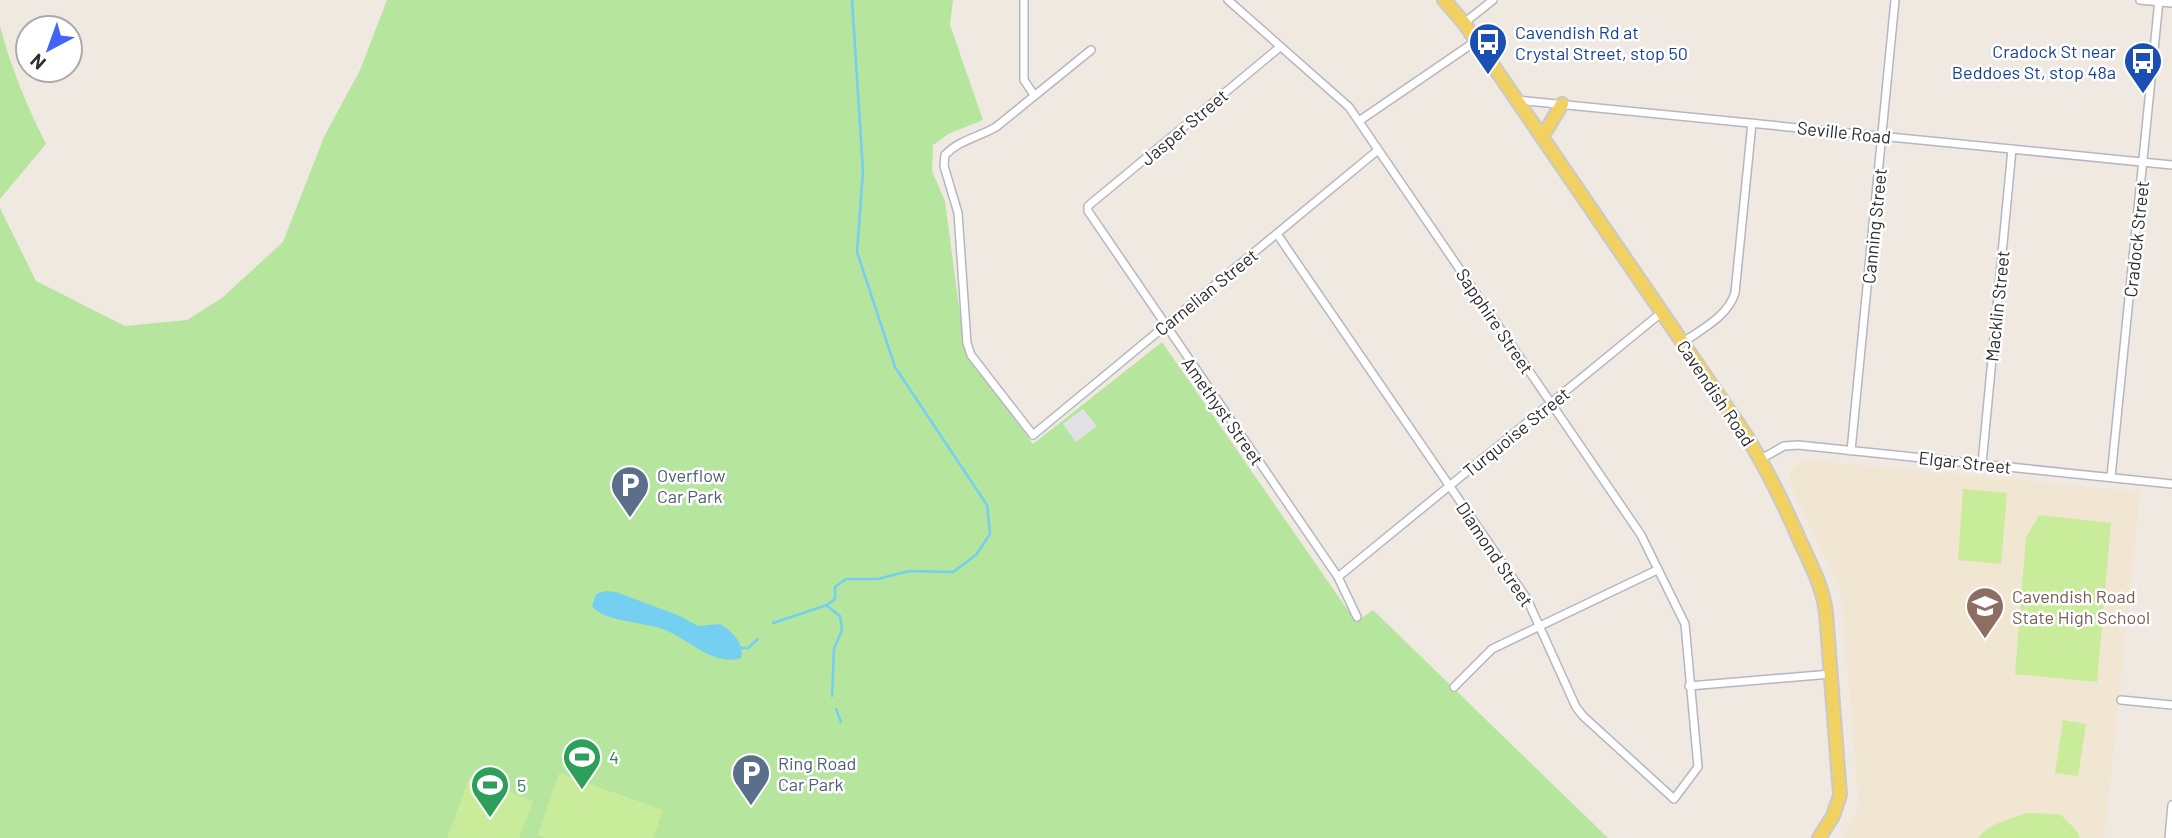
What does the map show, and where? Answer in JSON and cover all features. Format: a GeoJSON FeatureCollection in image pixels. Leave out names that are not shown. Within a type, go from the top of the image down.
{"type":"FeatureCollection","features":[{"type":"Feature","properties":{"kind":"main road","name":"Cavendish Road"},"geometry":{"type":"LineString","coordinates":[[1444,0],[1464,23],[1517,100],[1761,459],[1779,492],[1822,590],[1826,613],[1840,794],[1833,816],[1819,838]]}},
{"type":"Feature","properties":{"kind":"main road"},"geometry":{"type":"LineString","coordinates":[[1542,137],[1562,104]]}},
{"type":"Feature","properties":{"kind":"street"},"geometry":{"type":"LineString","coordinates":[[1024,0],[1024,80],[1034,95],[1091,50]]}},
{"type":"Feature","properties":{"kind":"street","name":"Sapphire Street"},"geometry":{"type":"LineString","coordinates":[[1227,0],[1349,107],[1642,535],[1685,624],[1689,686]]}},
{"type":"Feature","properties":{"kind":"street"},"geometry":{"type":"LineString","coordinates":[[1464,23],[1493,0]]}},
{"type":"Feature","properties":{"kind":"street","name":"Canning Street"},"geometry":{"type":"LineString","coordinates":[[1851,451],[1895,0]]}},
{"type":"Feature","properties":{"kind":"street"},"geometry":{"type":"LineString","coordinates":[[2140,0],[2172,4]]}},
{"type":"Feature","properties":{"kind":"street","name":"Cradock Street"},"geometry":{"type":"LineString","coordinates":[[2111,477],[2159,1]]}},
{"type":"Feature","properties":{"kind":"street"},"geometry":{"type":"LineString","coordinates":[[1359,121],[1476,41]]}},
{"type":"Feature","properties":{"kind":"street","name":"Jasper Street"},"geometry":{"type":"LineString","coordinates":[[1088,206],[1280,47]]}},
{"type":"Feature","properties":{"kind":"street","name":"Carnelian Street"},"geometry":{"type":"LineString","coordinates":[[1034,95],[996,127],[982,136],[955,145],[944,155],[944,166],[958,213],[967,343],[971,355],[1034,435],[1378,150]]}},
{"type":"Feature","properties":{"kind":"street","name":"Seville Road"},"geometry":{"type":"LineString","coordinates":[[1517,100],[2172,165]]}},
{"type":"Feature","properties":{"kind":"street"},"geometry":{"type":"LineString","coordinates":[[1682,343],[1721,315],[1731,304],[1735,293],[1752,123]]}},
{"type":"Feature","properties":{"kind":"street","name":"Macklin Street"},"geometry":{"type":"LineString","coordinates":[[1982,464],[2012,149]]}},
{"type":"Feature","properties":{"kind":"street","name":"Amethyst Street"},"geometry":{"type":"LineString","coordinates":[[1088,206],[1099,230],[1338,577],[1357,617]]}},
{"type":"Feature","properties":{"kind":"street","name":"Diamond Street"},"geometry":{"type":"LineString","coordinates":[[1277,234],[1527,599],[1576,707],[1674,799],[1698,767],[1689,686]]}},
{"type":"Feature","properties":{"kind":"street","name":"Turquoise Street"},"geometry":{"type":"LineString","coordinates":[[1338,577],[1661,313]]}},
{"type":"Feature","properties":{"kind":"street","name":"Elgar Street"},"geometry":{"type":"LineString","coordinates":[[1761,459],[1780,448],[1793,445],[2172,484]]}},
{"type":"Feature","properties":{"kind":"street"},"geometry":{"type":"LineString","coordinates":[[1454,687],[1492,649],[1657,570]]}},
{"type":"Feature","properties":{"kind":"street"},"geometry":{"type":"LineString","coordinates":[[1689,686],[1831,674]]}},
{"type":"Feature","properties":{"kind":"street"},"geometry":{"type":"LineString","coordinates":[[2121,700],[2172,705]]}},
{"type":"Feature","properties":{"kind":"street"},"geometry":{"type":"LineString","coordinates":[[2169,838],[2172,805]]}},
{"type":"Feature","properties":{"kind":"shaded area"},"geometry":{"type":"Polygon","coordinates":[[[1084,409],[1097,426],[1076,442],[1063,424],[1084,409]]]}},
{"type":"Feature","properties":{"kind":"shaded area","name":"Cavendish Road State High School"},"geometry":{"type":"Polygon","coordinates":[[[1805,460],[2140,492],[2104,838],[1842,838],[1857,813],[1859,799],[1841,591],[1791,485],[1790,474],[1805,460]]]}},
{"type":"Feature","properties":{"kind":"green space"},"geometry":{"type":"Polygon","coordinates":[[[387,0],[953,0],[950,25],[983,120],[948,134],[933,145],[932,171],[945,201],[965,353],[1033,444],[1162,342],[1356,622],[1373,610],[1608,838],[0,838],[0,208],[36,281],[125,326],[187,320],[222,298],[283,242],[324,137],[360,70],[387,0]],[[1083,409],[1063,424],[1076,442],[1097,426],[1083,409]]]}},
{"type":"Feature","properties":{"kind":"green space"},"geometry":{"type":"Polygon","coordinates":[[[0,26],[14,70],[14,84],[19,84],[46,144],[0,199],[0,26]]]}},
{"type":"Feature","properties":{"kind":"green space"},"geometry":{"type":"Polygon","coordinates":[[[1963,489],[2007,493],[2001,564],[1958,560],[1963,489]]]}},
{"type":"Feature","properties":{"kind":"green space"},"geometry":{"type":"Polygon","coordinates":[[[2039,515],[2111,523],[2097,682],[2015,674],[2026,538],[2039,515]]]}},
{"type":"Feature","properties":{"kind":"green space"},"geometry":{"type":"Polygon","coordinates":[[[2063,720],[2086,724],[2078,776],[2055,773],[2063,720]]]}},
{"type":"Feature","properties":{"kind":"green space","name":"4"},"geometry":{"type":"Polygon","coordinates":[[[559,773],[663,810],[653,838],[546,838],[538,835],[559,773]]]}},
{"type":"Feature","properties":{"kind":"green space","name":"5"},"geometry":{"type":"Polygon","coordinates":[[[470,776],[533,801],[519,838],[447,838],[470,776]]]}},
{"type":"Feature","properties":{"kind":"green space"},"geometry":{"type":"Polygon","coordinates":[[[2028,813],[2060,814],[2080,838],[1978,838],[1994,825],[2028,813]]]}},
{"type":"Feature","properties":{"kind":"water"},"geometry":{"type":"Polygon","coordinates":[[[616,592],[680,616],[698,626],[720,624],[736,638],[741,648],[741,658],[721,659],[665,630],[605,615],[592,606],[596,594],[616,592]]]}},
{"type":"Feature","properties":{"kind":"waterway"},"geometry":{"type":"LineString","coordinates":[[773,623],[827,605],[835,599],[835,587],[846,579],[878,579],[909,571],[953,572],[976,555],[990,534],[987,505],[895,367],[857,252],[863,171],[852,0]]}},
{"type":"Feature","properties":{"kind":"waterway"},"geometry":{"type":"LineString","coordinates":[[827,606],[840,616],[842,630],[834,649],[832,696]]}},
{"type":"Feature","properties":{"kind":"waterway"},"geometry":{"type":"LineString","coordinates":[[741,648],[748,648],[758,639]]}},
{"type":"Feature","properties":{"kind":"waterway"},"geometry":{"type":"LineString","coordinates":[[836,709],[841,722]]}},
{"type":"Feature","properties":{"kind":"place","name":"Cavendish Rd at Crystal Street, stop 50"},"geometry":{"type":"Point","coordinates":[1488,76]}},
{"type":"Feature","properties":{"kind":"place","name":"Cradock St near Beddoes St, stop 48a"},"geometry":{"type":"Point","coordinates":[2143,95]}},
{"type":"Feature","properties":{"kind":"place","name":"Overflow Car Park"},"geometry":{"type":"Point","coordinates":[630,519]}},
{"type":"Feature","properties":{"kind":"place","name":"Cavendish Road State High School"},"geometry":{"type":"Point","coordinates":[1985,640]}},
{"type":"Feature","properties":{"kind":"place","name":"4"},"geometry":{"type":"Point","coordinates":[582,791]}},
{"type":"Feature","properties":{"kind":"place","name":"Ring Road Car Park"},"geometry":{"type":"Point","coordinates":[751,807]}},
{"type":"Feature","properties":{"kind":"place","name":"5"},"geometry":{"type":"Point","coordinates":[490,819]}}]}
